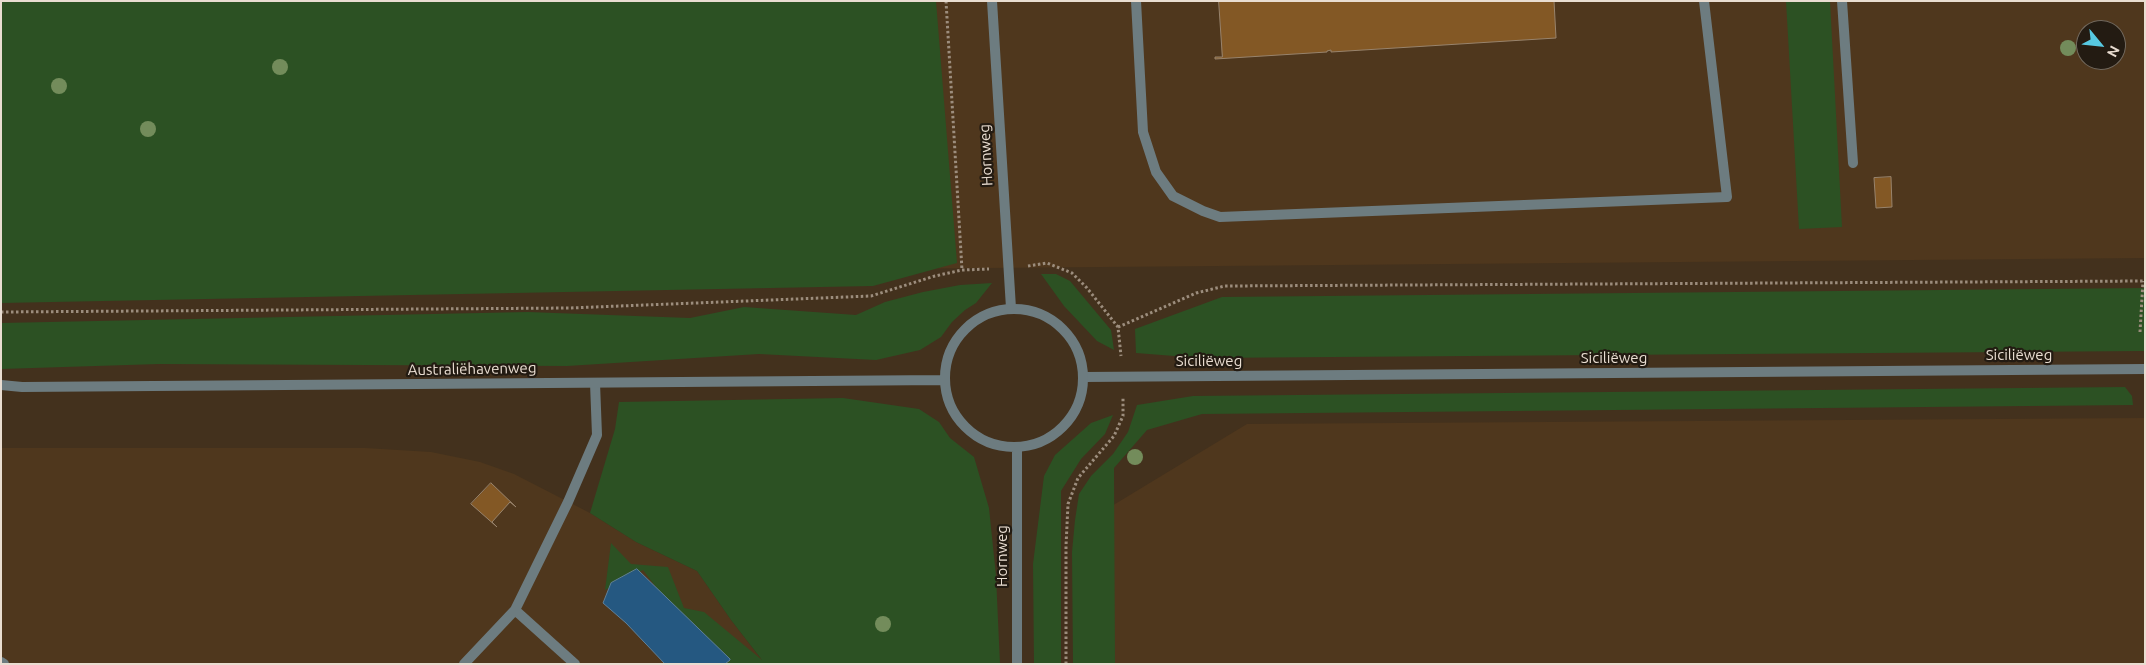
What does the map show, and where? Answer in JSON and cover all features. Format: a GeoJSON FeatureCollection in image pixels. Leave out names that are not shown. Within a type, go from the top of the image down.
{"type":"FeatureCollection","features":[{"type":"Feature","properties":{"kind":"street","name":"Hornweg"},"geometry":{"type":"LineString","coordinates":[[992,1],[1007,269],[1011,308]]}},
{"type":"Feature","properties":{"kind":"street"},"geometry":{"type":"LineString","coordinates":[[1136,1],[1144,132],[1156,172],[1173,196],[1220,217],[1727,197],[1704,1]]}},
{"type":"Feature","properties":{"kind":"street"},"geometry":{"type":"LineString","coordinates":[[1842,1],[1853,163]]}},
{"type":"Feature","properties":{"kind":"street"},"geometry":{"type":"LineString","coordinates":[[1011,308],[1033,310],[1054,320],[1070,335],[1080,355],[1084,377],[1080,398],[1071,418],[1056,433],[1038,443],[1017,448],[995,445],[975,436],[959,421],[948,401],[944,380],[946,358],[956,338],[971,323],[990,312],[1011,308]]}},
{"type":"Feature","properties":{"kind":"street","name":"Siciliëweg"},"geometry":{"type":"LineString","coordinates":[[1084,377],[2145,369]]}},
{"type":"Feature","properties":{"kind":"street","name":"Australiëhavenweg"},"geometry":{"type":"LineString","coordinates":[[1,385],[42,387],[944,380]]}},
{"type":"Feature","properties":{"kind":"street"},"geometry":{"type":"LineString","coordinates":[[464,664],[514,610],[568,502],[597,435],[595,383]]}},
{"type":"Feature","properties":{"kind":"street","name":"Hornweg"},"geometry":{"type":"LineString","coordinates":[[1017,448],[1017,664]]}},
{"type":"Feature","properties":{"kind":"street"},"geometry":{"type":"LineString","coordinates":[[514,610],[575,664]]}},
{"type":"Feature","properties":{"kind":"path"},"geometry":{"type":"LineString","coordinates":[[946,1],[962,270]]}},
{"type":"Feature","properties":{"kind":"path"},"geometry":{"type":"LineString","coordinates":[[1,312],[570,308],[871,296],[935,276],[962,270],[1007,269],[1047,263],[1072,273],[1087,288],[1118,327],[1123,377],[1123,416],[1114,436],[1078,478],[1068,504],[1066,664]]}},
{"type":"Feature","properties":{"kind":"path"},"geometry":{"type":"LineString","coordinates":[[1118,327],[1196,293],[1225,286],[2144,281],[2140,332]]}},
{"type":"Feature","properties":{"kind":"shaded area"},"geometry":{"type":"Polygon","coordinates":[[[1,1],[2145,1],[2145,258],[408,273],[1,1]]]}},
{"type":"Feature","properties":{"kind":"shaded area"},"geometry":{"type":"Polygon","coordinates":[[[2145,418],[2145,664],[1094,664],[1092,518],[1247,424],[2145,418]]]}},
{"type":"Feature","properties":{"kind":"shaded area"},"geometry":{"type":"Polygon","coordinates":[[[1,448],[365,448],[431,452],[480,462],[514,474],[590,513],[636,542],[697,571],[765,664],[1,664],[1,448]]]}},
{"type":"Feature","properties":{"kind":"green space"},"geometry":{"type":"Polygon","coordinates":[[[1,1],[936,1],[957,263],[873,286],[1,303],[1,1]]]}},
{"type":"Feature","properties":{"kind":"green space"},"geometry":{"type":"Polygon","coordinates":[[[1786,1],[1830,1],[1842,227],[1799,229],[1786,1]]]}},
{"type":"Feature","properties":{"kind":"green space"},"geometry":{"type":"Polygon","coordinates":[[[1041,274],[1056,274],[1070,281],[1111,330],[1114,350],[1097,341],[1064,306],[1041,274]]]}},
{"type":"Feature","properties":{"kind":"green space"},"geometry":{"type":"Polygon","coordinates":[[[992,283],[976,303],[952,322],[941,337],[920,350],[876,360],[759,354],[567,366],[159,364],[1,369],[1,323],[528,312],[690,318],[744,307],[856,315],[885,302],[923,292],[960,285],[992,283]]]}},
{"type":"Feature","properties":{"kind":"green space"},"geometry":{"type":"Polygon","coordinates":[[[2145,288],[2145,351],[1200,358],[1136,353],[1135,329],[1222,297],[2145,288]]]}},
{"type":"Feature","properties":{"kind":"green space"},"geometry":{"type":"Polygon","coordinates":[[[2125,387],[2132,396],[2133,405],[1202,414],[1147,430],[1114,468],[1115,664],[1073,664],[1072,552],[1079,494],[1091,476],[1113,454],[1128,432],[1137,405],[1193,396],[2125,387]]]}},
{"type":"Feature","properties":{"kind":"green space"},"geometry":{"type":"Polygon","coordinates":[[[843,398],[919,409],[939,422],[950,438],[974,457],[989,508],[996,576],[1000,664],[726,664],[687,628],[643,570],[605,590],[611,543],[631,564],[668,567],[684,608],[704,612],[762,660],[697,571],[636,542],[590,513],[615,429],[619,402],[843,398]]]}},
{"type":"Feature","properties":{"kind":"green space"},"geometry":{"type":"Polygon","coordinates":[[[1113,415],[1105,434],[1081,459],[1061,491],[1061,664],[1034,664],[1033,564],[1044,476],[1055,455],[1091,423],[1113,415]]]}},
{"type":"Feature","properties":{"kind":"water"},"geometry":{"type":"Polygon","coordinates":[[[637,569],[730,660],[725,664],[665,664],[626,623],[603,603],[611,583],[637,569]]]}},
{"type":"Feature","properties":{"kind":"building"},"geometry":{"type":"Polygon","coordinates":[[[1219,1],[1554,1],[1556,38],[1331,52],[1331,50],[1327,52],[1215,59],[1215,57],[1222,57],[1219,1]]]}},
{"type":"Feature","properties":{"kind":"building"},"geometry":{"type":"Polygon","coordinates":[[[1891,177],[1892,207],[1876,208],[1874,178],[1891,177]]]}},
{"type":"Feature","properties":{"kind":"building"},"geometry":{"type":"Polygon","coordinates":[[[491,483],[516,507],[510,502],[492,522],[497,527],[471,504],[491,483]]]}}]}
